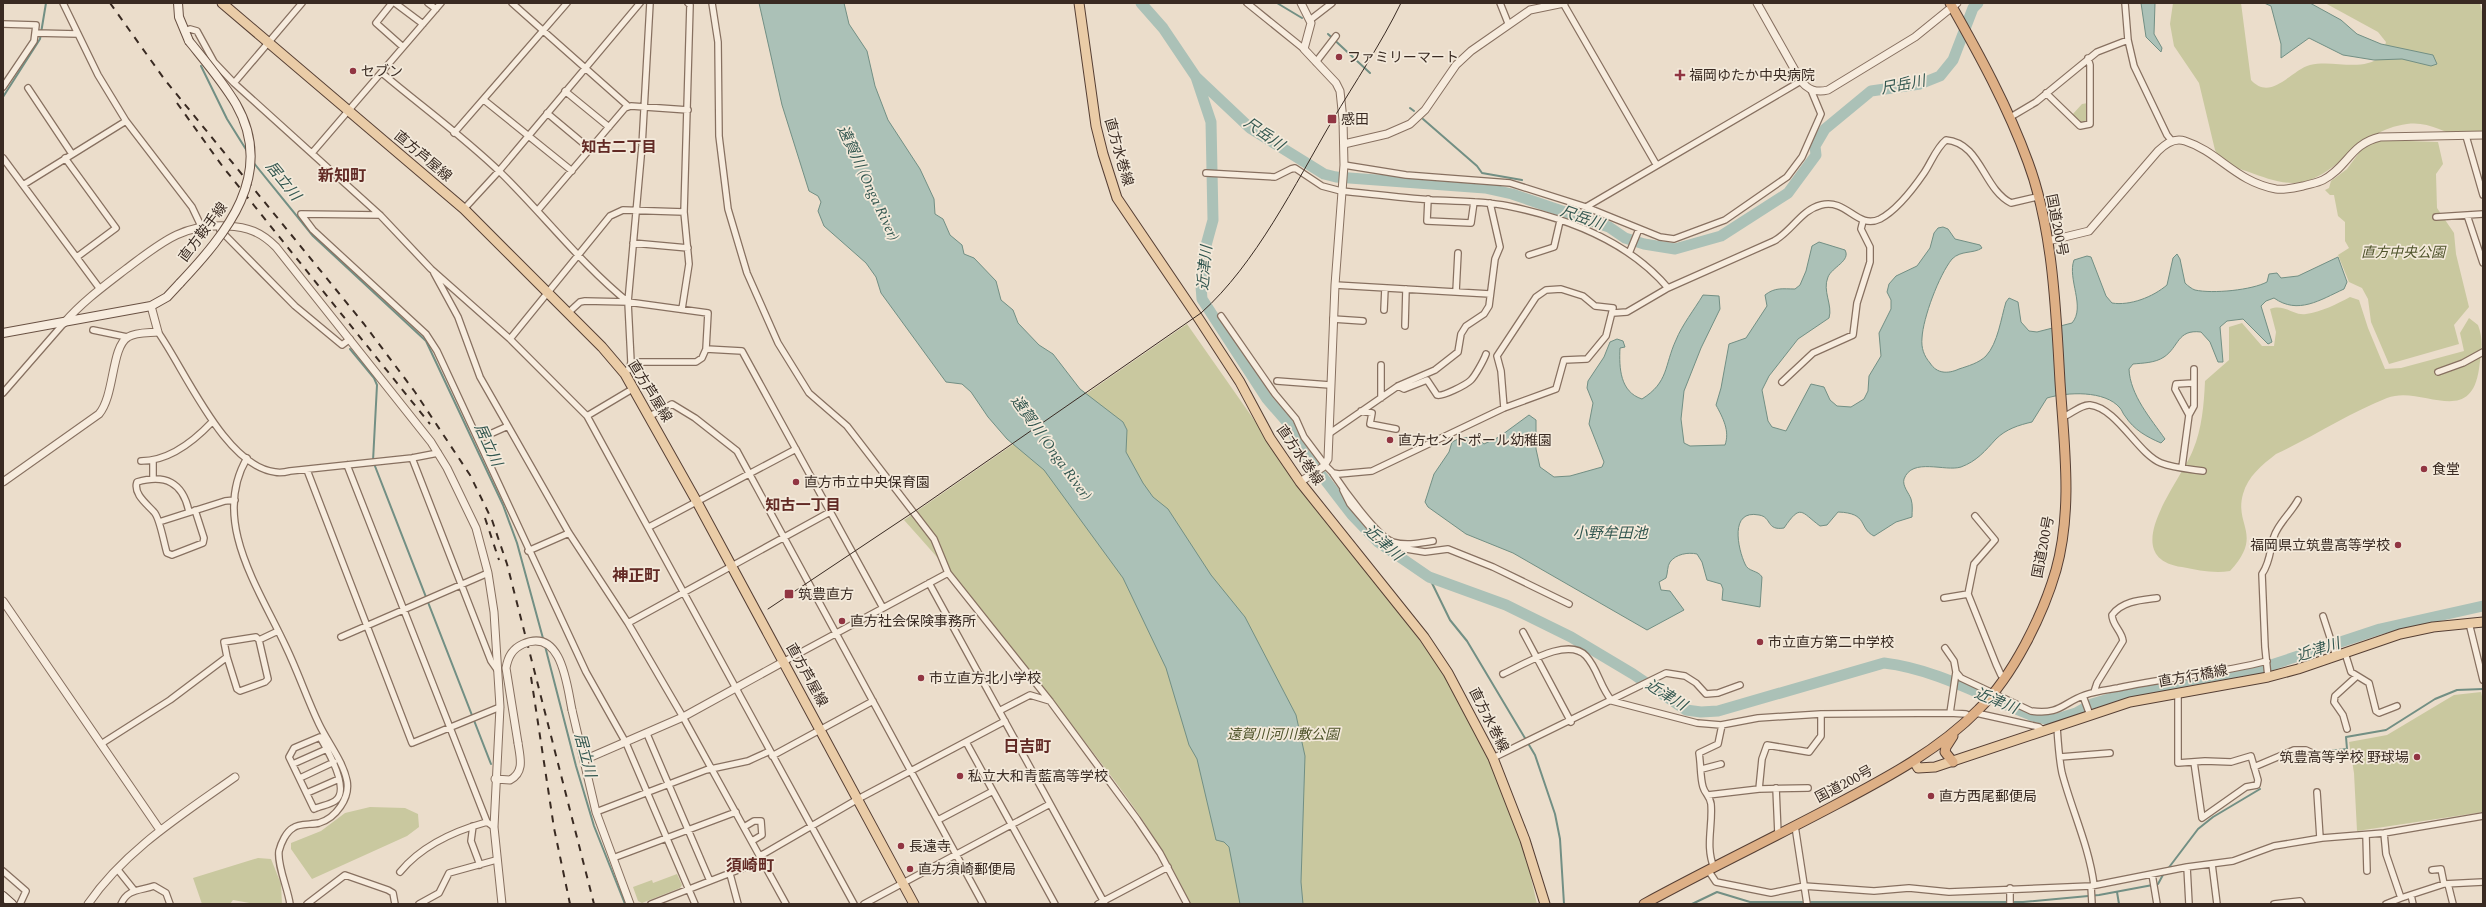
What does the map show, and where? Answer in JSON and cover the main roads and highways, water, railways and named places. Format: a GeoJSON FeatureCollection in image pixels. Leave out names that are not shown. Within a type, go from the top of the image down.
{"type":"FeatureCollection","features":[{"type":"Feature","properties":{"kind":"highway","name":"国道200号"},"geometry":{"type":"LineString","coordinates":[[1647,903],[1795,826],[1914,761],[1957,730],[1976,713],[1994,692],[2005,676],[2032,628],[2056,570],[2065,508],[2062,414],[2056,313],[2048,241],[2029,163],[1988,72],[1953,4]]}},
{"type":"Feature","properties":{"kind":"highway"},"geometry":{"type":"LineString","coordinates":[[1953,762],[1947,757],[1946,747],[1957,730]]}},
{"type":"Feature","properties":{"kind":"main road","name":"直方鞍手線"},"geometry":{"type":"LineString","coordinates":[[3,332],[64,323],[151,306],[167,297],[226,227],[248,187],[251,168],[250,141],[236,104],[189,40],[184,31],[178,3]]}},
{"type":"Feature","properties":{"kind":"main road","name":"直方芦屋線"},"geometry":{"type":"LineString","coordinates":[[222,3],[464,209],[568,313],[625,374],[697,502],[914,904]]}},
{"type":"Feature","properties":{"kind":"main road","name":"直方水巻線"},"geometry":{"type":"LineString","coordinates":[[1079,3],[1095,119],[1103,154],[1117,198],[1240,382],[1270,438],[1300,482],[1424,637],[1466,704],[1493,758],[1525,840],[1545,904]]}},
{"type":"Feature","properties":{"kind":"main road","name":"直方行橋線"},"geometry":{"type":"LineString","coordinates":[[1914,761],[1918,768],[1923,769],[1953,762],[2057,728],[2089,713],[2130,702],[2268,676],[2339,655],[2400,634],[2433,627],[2483,622]]}},
{"type":"Feature","properties":{"kind":"main road"},"geometry":{"type":"LineString","coordinates":[[3,896],[12,904]]}},
{"type":"Feature","properties":{"kind":"water","name":"遠賀川 (Onga River)"},"geometry":{"type":"Polygon","coordinates":[[[759,3],[844,3],[849,24],[867,51],[875,86],[888,120],[920,169],[934,199],[935,214],[943,219],[950,235],[962,245],[964,254],[974,258],[996,281],[1001,300],[1013,310],[1018,323],[1039,345],[1053,354],[1080,389],[1123,422],[1127,430],[1126,452],[1143,483],[1153,497],[1168,509],[1211,575],[1245,617],[1296,715],[1305,756],[1301,882],[1303,904],[1240,904],[1229,847],[1224,842],[1216,840],[1197,759],[1189,745],[1166,668],[1123,578],[1044,470],[1007,439],[988,417],[971,392],[962,384],[946,382],[881,293],[876,277],[866,263],[824,226],[818,211],[821,202],[818,196],[809,191],[782,105],[759,3]]]}},
{"type":"Feature","properties":{"kind":"water"},"geometry":{"type":"Polygon","coordinates":[[[2141,3],[2155,3],[2154,34],[2162,48],[2161,52],[2146,37],[2141,3]]]}},
{"type":"Feature","properties":{"kind":"water"},"geometry":{"type":"Polygon","coordinates":[[[2264,3],[2310,3],[2341,20],[2357,34],[2381,44],[2433,55],[2437,64],[2431,66],[2402,59],[2374,60],[2343,55],[2309,38],[2281,58],[2281,44],[2271,6],[2264,3]]]}},
{"type":"Feature","properties":{"kind":"water","name":"小野牟田池"},"geometry":{"type":"Polygon","coordinates":[[[1943,227],[1948,229],[1955,239],[1980,245],[1982,248],[1959,254],[1952,259],[1937,286],[1925,319],[1922,342],[1923,352],[1933,367],[1943,372],[1951,372],[1970,365],[1980,361],[1986,356],[1990,351],[1999,330],[2006,302],[2009,298],[2018,302],[2021,322],[2029,331],[2037,332],[2072,323],[2076,316],[2077,301],[2072,268],[2074,260],[2087,256],[2091,257],[2106,296],[2112,303],[2119,304],[2141,300],[2167,285],[2173,258],[2177,254],[2180,259],[2185,283],[2195,290],[2212,292],[2252,287],[2267,282],[2269,274],[2277,273],[2281,278],[2298,276],[2338,257],[2347,282],[2344,289],[2309,304],[2300,306],[2292,305],[2283,303],[2274,298],[2266,301],[2261,306],[2272,342],[2268,344],[2243,319],[2227,321],[2220,327],[2223,362],[2218,362],[2210,342],[2201,332],[2193,332],[2187,333],[2183,336],[2164,357],[2149,362],[2133,364],[2129,369],[2133,388],[2142,406],[2165,439],[2161,443],[2146,436],[2137,429],[2124,415],[2120,408],[2113,402],[2096,395],[2065,394],[2047,398],[2032,422],[2008,430],[1967,465],[1954,468],[1921,467],[1908,472],[1904,482],[1912,501],[1912,517],[1896,522],[1874,536],[1869,533],[1859,518],[1848,513],[1838,512],[1827,525],[1820,526],[1801,512],[1794,515],[1784,528],[1774,528],[1766,518],[1759,515],[1749,515],[1743,518],[1738,532],[1738,540],[1746,567],[1758,573],[1762,577],[1760,607],[1722,600],[1723,589],[1721,584],[1707,580],[1702,562],[1697,554],[1682,554],[1675,557],[1670,562],[1668,565],[1666,578],[1659,582],[1661,590],[1670,591],[1684,610],[1647,630],[1513,553],[1466,534],[1428,507],[1425,502],[1434,474],[1449,452],[1452,442],[1460,438],[1475,437],[1484,444],[1499,437],[1529,415],[1536,420],[1536,449],[1540,467],[1554,477],[1570,476],[1602,467],[1604,462],[1589,424],[1593,403],[1587,388],[1588,381],[1604,357],[1610,342],[1617,339],[1623,341],[1625,347],[1620,348],[1622,378],[1629,391],[1642,399],[1651,393],[1661,380],[1679,334],[1703,295],[1719,296],[1720,309],[1701,348],[1684,391],[1681,419],[1684,443],[1690,446],[1725,445],[1727,435],[1726,430],[1716,405],[1721,388],[1729,344],[1746,338],[1767,306],[1765,295],[1776,290],[1795,289],[1800,285],[1806,271],[1812,246],[1819,242],[1845,250],[1846,254],[1843,261],[1830,273],[1826,282],[1830,308],[1829,318],[1798,339],[1769,376],[1762,390],[1768,421],[1772,427],[1786,431],[1811,384],[1824,387],[1830,400],[1837,406],[1851,407],[1864,399],[1868,391],[1869,376],[1881,356],[1879,333],[1891,309],[1891,300],[1887,292],[1889,284],[1896,276],[1917,266],[1930,248],[1934,233],[1938,228],[1943,227]]]}},
{"type":"Feature","properties":{"kind":"waterway"},"geometry":{"type":"LineString","coordinates":[[3,97],[40,39],[46,3]]}},
{"type":"Feature","properties":{"kind":"waterway","name":"尺岳川"},"geometry":{"type":"LineString","coordinates":[[1141,3],[1163,28],[1196,77],[1250,128],[1324,174],[1336,177],[1485,188],[1512,194],[1609,227],[1625,238],[1644,244],[1675,249],[1721,236],[1788,193],[1816,155],[1815,146],[1825,129],[1871,91],[1920,84],[1940,76],[1953,60],[1973,8],[1978,3]]}},
{"type":"Feature","properties":{"kind":"waterway"},"geometry":{"type":"LineString","coordinates":[[1277,3],[1302,18]]}},
{"type":"Feature","properties":{"kind":"waterway"},"geometry":{"type":"LineString","coordinates":[[1328,34],[1370,73]]}},
{"type":"Feature","properties":{"kind":"waterway","name":"居立川"},"geometry":{"type":"LineString","coordinates":[[201,66],[227,119],[247,151]]}},
{"type":"Feature","properties":{"kind":"waterway","name":"近津川"},"geometry":{"type":"LineString","coordinates":[[1196,77],[1211,122],[1213,220],[1205,249],[1201,286],[1202,299],[1267,399],[1287,422],[1302,450],[1352,515],[1378,542],[1429,577],[1506,605],[1571,637],[1633,674],[1686,710],[1701,712],[1718,711],[1884,663],[1903,666],[1941,677],[2033,716],[2045,719],[2057,719],[2076,713],[2092,704],[2139,690],[2256,670],[2380,629],[2483,606]]}},
{"type":"Feature","properties":{"kind":"waterway"},"geometry":{"type":"LineString","coordinates":[[1410,108],[1414,111]]}},
{"type":"Feature","properties":{"kind":"waterway"},"geometry":{"type":"LineString","coordinates":[[1423,119],[1477,166],[1482,173],[1522,180]]}},
{"type":"Feature","properties":{"kind":"waterway","name":"居立川"},"geometry":{"type":"LineString","coordinates":[[253,162],[313,236],[426,341],[503,505],[517,543],[544,642]]}},
{"type":"Feature","properties":{"kind":"waterway"},"geometry":{"type":"LineString","coordinates":[[350,349],[374,378],[377,385],[373,461],[491,764]]}},
{"type":"Feature","properties":{"kind":"waterway"},"geometry":{"type":"LineString","coordinates":[[1429,577],[1450,620],[1467,641],[1535,755],[1555,814],[1560,839],[1564,904]]}},
{"type":"Feature","properties":{"kind":"waterway","name":"居立川"},"geometry":{"type":"LineString","coordinates":[[545,646],[576,766],[594,826],[625,904]]}},
{"type":"Feature","properties":{"kind":"waterway"},"geometry":{"type":"LineString","coordinates":[[2319,752],[2347,749],[2346,737],[2386,730],[2435,699],[2457,690],[2483,689]]}},
{"type":"Feature","properties":{"kind":"waterway"},"geometry":{"type":"LineString","coordinates":[[2167,870],[2198,829],[2213,817],[2260,789]]}},
{"type":"Feature","properties":{"kind":"waterway"},"geometry":{"type":"LineString","coordinates":[[1692,904],[1717,892],[1750,902],[2023,902],[2099,895],[2158,884],[2164,873]]}},
{"type":"Feature","properties":{"kind":"waterway"},"geometry":{"type":"LineString","coordinates":[[2117,892],[2119,904]]}},
{"type":"Feature","properties":{"kind":"tram line"},"geometry":{"type":"LineString","coordinates":[[768,609],[918,509],[1201,313],[1221,293],[1257,247],[1289,197],[1401,3]]}},
{"type":"Feature","properties":{"kind":"railway"},"geometry":{"type":"LineString","coordinates":[[110,3],[165,80],[364,324],[415,392],[470,475],[492,520],[507,564],[594,904]]}},
{"type":"Feature","properties":{"kind":"railway"},"geometry":{"type":"LineString","coordinates":[[177,103],[223,167],[430,424]]}},
{"type":"Feature","properties":{"kind":"railway"},"geometry":{"type":"LineString","coordinates":[[485,518],[499,560]]}},
{"type":"Feature","properties":{"kind":"railway"},"geometry":{"type":"LineString","coordinates":[[531,677],[554,828],[570,904]]}},
{"type":"Feature","properties":{"kind":"place","name":"ファミリーマート"},"geometry":{"type":"Point","coordinates":[1339,57]}},
{"type":"Feature","properties":{"kind":"place","name":"セブン"},"geometry":{"type":"Point","coordinates":[353,71]}},
{"type":"Feature","properties":{"kind":"place","name":"福岡ゆたか中央病院"},"geometry":{"type":"Point","coordinates":[1680,75]}},
{"type":"Feature","properties":{"kind":"place","name":"感田"},"geometry":{"type":"Point","coordinates":[1332,119]}},
{"type":"Feature","properties":{"kind":"place","name":"直方セントポール幼稚園"},"geometry":{"type":"Point","coordinates":[1390,440]}},
{"type":"Feature","properties":{"kind":"place","name":"食堂"},"geometry":{"type":"Point","coordinates":[2424,469]}},
{"type":"Feature","properties":{"kind":"place","name":"直方市立中央保育園"},"geometry":{"type":"Point","coordinates":[796,482]}},
{"type":"Feature","properties":{"kind":"place","name":"福岡県立筑豊高等学校"},"geometry":{"type":"Point","coordinates":[2398,545]}},
{"type":"Feature","properties":{"kind":"place","name":"筑豊直方"},"geometry":{"type":"Point","coordinates":[789,594]}},
{"type":"Feature","properties":{"kind":"place","name":"直方社会保険事務所"},"geometry":{"type":"Point","coordinates":[842,621]}},
{"type":"Feature","properties":{"kind":"place","name":"市立直方第二中学校"},"geometry":{"type":"Point","coordinates":[1760,642]}},
{"type":"Feature","properties":{"kind":"place","name":"市立直方北小学校"},"geometry":{"type":"Point","coordinates":[921,678]}},
{"type":"Feature","properties":{"kind":"place","name":"筑豊高等学校 野球場"},"geometry":{"type":"Point","coordinates":[2417,757]}},
{"type":"Feature","properties":{"kind":"place","name":"私立大和青藍高等学校"},"geometry":{"type":"Point","coordinates":[960,776]}},
{"type":"Feature","properties":{"kind":"place","name":"直方西尾郵便局"},"geometry":{"type":"Point","coordinates":[1931,796]}},
{"type":"Feature","properties":{"kind":"place","name":"長遠寺"},"geometry":{"type":"Point","coordinates":[901,846]}},
{"type":"Feature","properties":{"kind":"place","name":"直方須崎郵便局"},"geometry":{"type":"Point","coordinates":[910,869]}},
{"type":"Feature","properties":{"kind":"district","name":"知古二丁目"},"geometry":{"type":"Point","coordinates":[619,147]}},
{"type":"Feature","properties":{"kind":"district","name":"新知町"},"geometry":{"type":"Point","coordinates":[342,176]}},
{"type":"Feature","properties":{"kind":"district","name":"知古一丁目"},"geometry":{"type":"Point","coordinates":[803,505]}},
{"type":"Feature","properties":{"kind":"district","name":"神正町"},"geometry":{"type":"Point","coordinates":[636,576]}},
{"type":"Feature","properties":{"kind":"district","name":"日吉町"},"geometry":{"type":"Point","coordinates":[1027,747]}},
{"type":"Feature","properties":{"kind":"district","name":"須崎町"},"geometry":{"type":"Point","coordinates":[750,866]}},
{"type":"Feature","properties":{"kind":"park label","name":"直方中央公園"},"geometry":{"type":"Point","coordinates":[2403,252]}},
{"type":"Feature","properties":{"kind":"park label","name":"遠賀川河川敷公園"},"geometry":{"type":"Point","coordinates":[1283,734]}}]}
